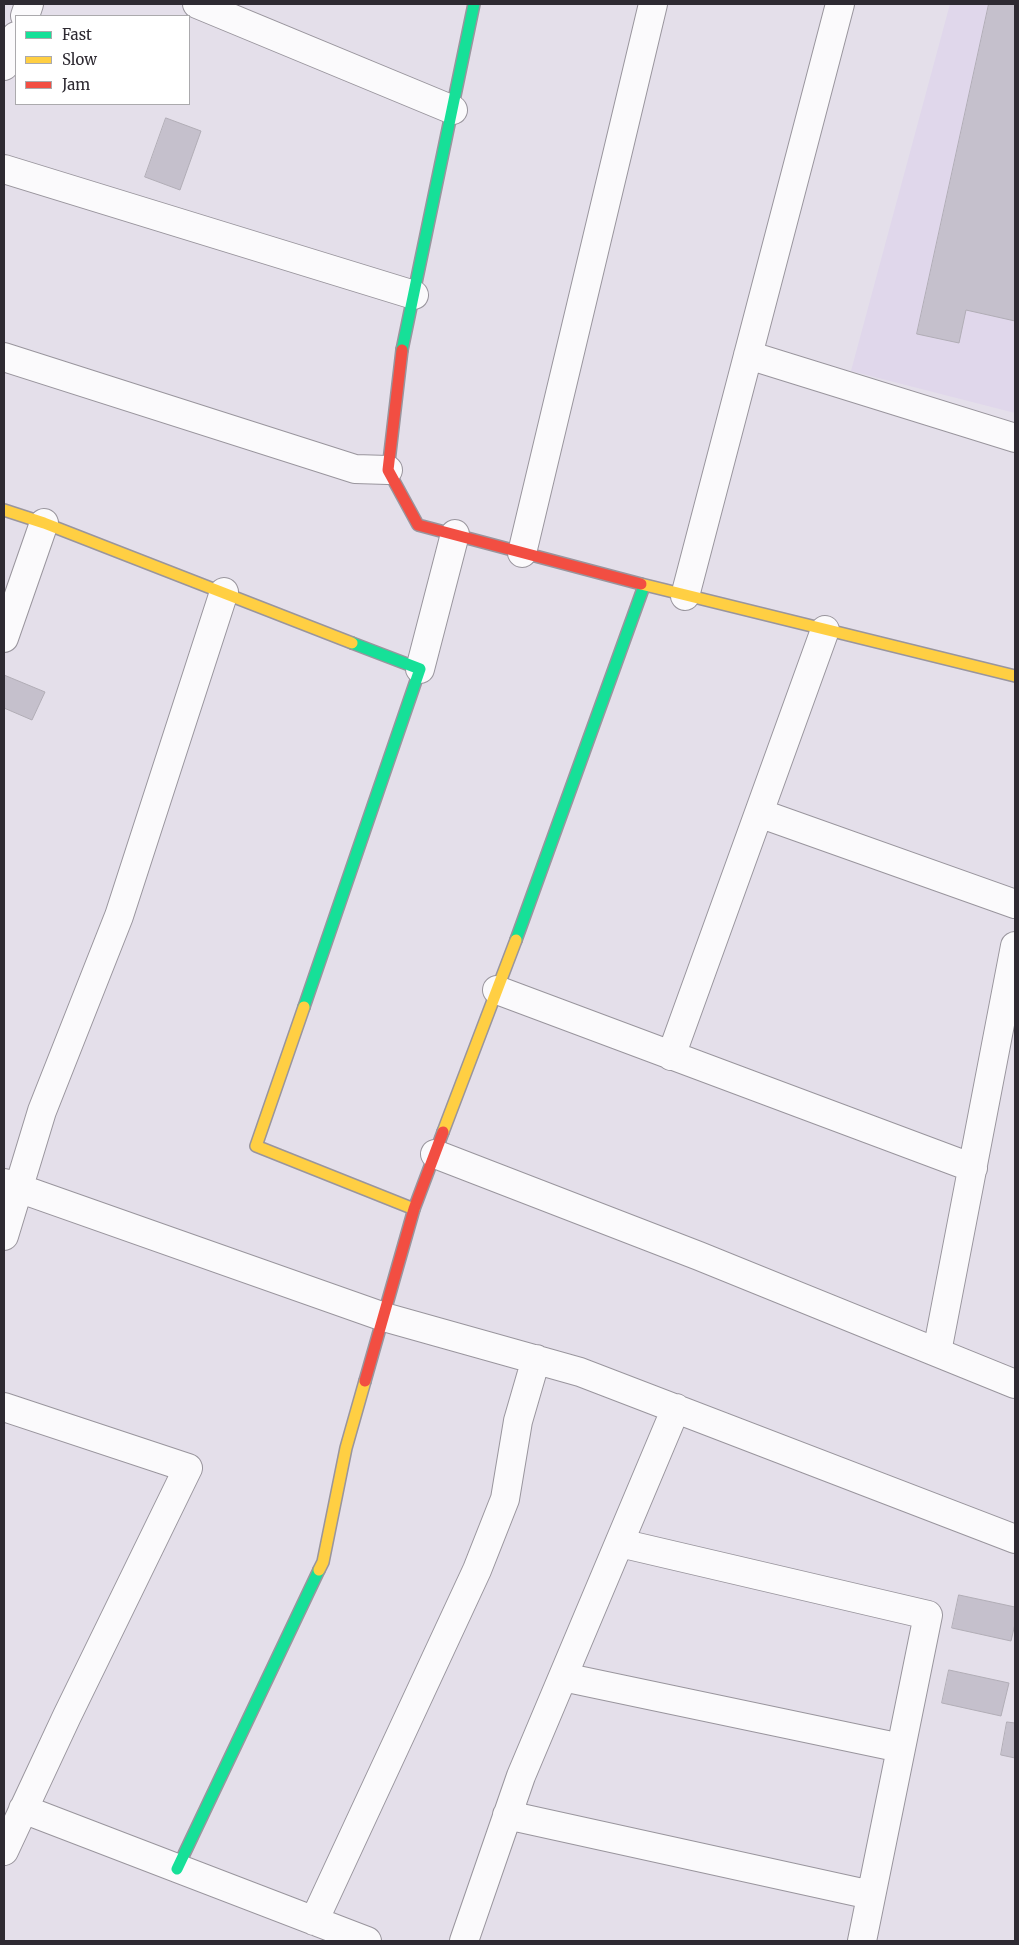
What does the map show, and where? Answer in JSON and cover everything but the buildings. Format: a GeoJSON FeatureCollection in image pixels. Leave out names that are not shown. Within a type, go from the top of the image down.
{"type":"FeatureCollection","features":[{"type":"Feature","properties":{"kind":"street"},"geometry":{"type":"LineString","coordinates":[[197,4],[453,110]]}},
{"type":"Feature","properties":{"kind":"street"},"geometry":{"type":"LineString","coordinates":[[474,4],[402,351],[388,470],[418,525],[644,586],[1015,676]]}},
{"type":"Feature","properties":{"kind":"street"},"geometry":{"type":"LineString","coordinates":[[522,553],[653,4]]}},
{"type":"Feature","properties":{"kind":"street"},"geometry":{"type":"LineString","coordinates":[[685,596],[840,4]]}},
{"type":"Feature","properties":{"kind":"street"},"geometry":{"type":"LineString","coordinates":[[4,66],[15,38]]}},
{"type":"Feature","properties":{"kind":"street"},"geometry":{"type":"LineString","coordinates":[[4,169],[414,295]]}},
{"type":"Feature","properties":{"kind":"street"},"geometry":{"type":"LineString","coordinates":[[748,355],[1015,438]]}},
{"type":"Feature","properties":{"kind":"street"},"geometry":{"type":"LineString","coordinates":[[4,357],[355,469],[388,470]]}},
{"type":"Feature","properties":{"kind":"street"},"geometry":{"type":"LineString","coordinates":[[4,510],[224,592],[420,669]]}},
{"type":"Feature","properties":{"kind":"street"},"geometry":{"type":"LineString","coordinates":[[4,638],[44,524]]}},
{"type":"Feature","properties":{"kind":"street"},"geometry":{"type":"LineString","coordinates":[[414,1209],[256,1146],[420,669],[454,534]]}},
{"type":"Feature","properties":{"kind":"street"},"geometry":{"type":"LineString","coordinates":[[177,1869],[323,1562],[346,1448],[414,1209],[497,990],[644,586]]}},
{"type":"Feature","properties":{"kind":"street"},"geometry":{"type":"LineString","coordinates":[[4,1236],[11,1186],[120,916],[224,592]]}},
{"type":"Feature","properties":{"kind":"street"},"geometry":{"type":"LineString","coordinates":[[671,1056],[825,630]]}},
{"type":"Feature","properties":{"kind":"street"},"geometry":{"type":"LineString","coordinates":[[759,813],[1015,904]]}},
{"type":"Feature","properties":{"kind":"street"},"geometry":{"type":"LineString","coordinates":[[937,1352],[1015,946]]}},
{"type":"Feature","properties":{"kind":"street"},"geometry":{"type":"LineString","coordinates":[[497,990],[973,1168]]}},
{"type":"Feature","properties":{"kind":"street"},"geometry":{"type":"LineString","coordinates":[[435,1154],[699,1256],[1015,1384]]}},
{"type":"Feature","properties":{"kind":"street"},"geometry":{"type":"LineString","coordinates":[[11,1186],[384,1317],[580,1372],[1015,1539]]}},
{"type":"Feature","properties":{"kind":"street"},"geometry":{"type":"LineString","coordinates":[[314,1921],[477,1570],[504,1499],[518,1421],[536,1359]]}},
{"type":"Feature","properties":{"kind":"street"},"geometry":{"type":"LineString","coordinates":[[4,1407],[188,1468],[4,1851]]}},
{"type":"Feature","properties":{"kind":"street"},"geometry":{"type":"LineString","coordinates":[[464,1941],[521,1776],[676,1408]]}},
{"type":"Feature","properties":{"kind":"street"},"geometry":{"type":"LineString","coordinates":[[620,1543],[928,1615],[862,1941]]}},
{"type":"Feature","properties":{"kind":"street"},"geometry":{"type":"LineString","coordinates":[[563,1677],[901,1748]]}},
{"type":"Feature","properties":{"kind":"street"},"geometry":{"type":"LineString","coordinates":[[24,1809],[367,1941]]}},
{"type":"Feature","properties":{"kind":"street"},"geometry":{"type":"LineString","coordinates":[[507,1816],[871,1895]]}},
{"type":"Feature","properties":{"kind":"shaded area"},"geometry":{"type":"Polygon","coordinates":[[[950,4],[1015,4],[1015,413],[851,371],[950,4]]]}},
{"type":"Feature","properties":{"kind":"traffic: fast"},"geometry":{"type":"LineString","coordinates":[[402,350],[474,4]]}},
{"type":"Feature","properties":{"kind":"traffic: fast"},"geometry":{"type":"LineString","coordinates":[[516,940],[644,586]]}},
{"type":"Feature","properties":{"kind":"traffic: fast"},"geometry":{"type":"LineString","coordinates":[[304,1007],[420,669],[352,643]]}},
{"type":"Feature","properties":{"kind":"traffic: fast"},"geometry":{"type":"LineString","coordinates":[[177,1869],[319,1570]]}},
{"type":"Feature","properties":{"kind":"traffic: slow"},"geometry":{"type":"LineString","coordinates":[[4,510],[44,523],[352,643]]}},
{"type":"Feature","properties":{"kind":"traffic: slow"},"geometry":{"type":"LineString","coordinates":[[641,584],[1015,676]]}},
{"type":"Feature","properties":{"kind":"traffic: slow"},"geometry":{"type":"LineString","coordinates":[[443,1132],[516,940]]}},
{"type":"Feature","properties":{"kind":"traffic: slow"},"geometry":{"type":"LineString","coordinates":[[304,1007],[256,1146],[414,1209]]}},
{"type":"Feature","properties":{"kind":"traffic: slow"},"geometry":{"type":"LineString","coordinates":[[319,1570],[323,1562],[346,1448],[365,1381]]}},
{"type":"Feature","properties":{"kind":"traffic: jam"},"geometry":{"type":"LineString","coordinates":[[402,350],[388,470],[418,525],[641,584]]}},
{"type":"Feature","properties":{"kind":"traffic: jam"},"geometry":{"type":"LineString","coordinates":[[365,1381],[414,1209],[443,1132]]}}]}
